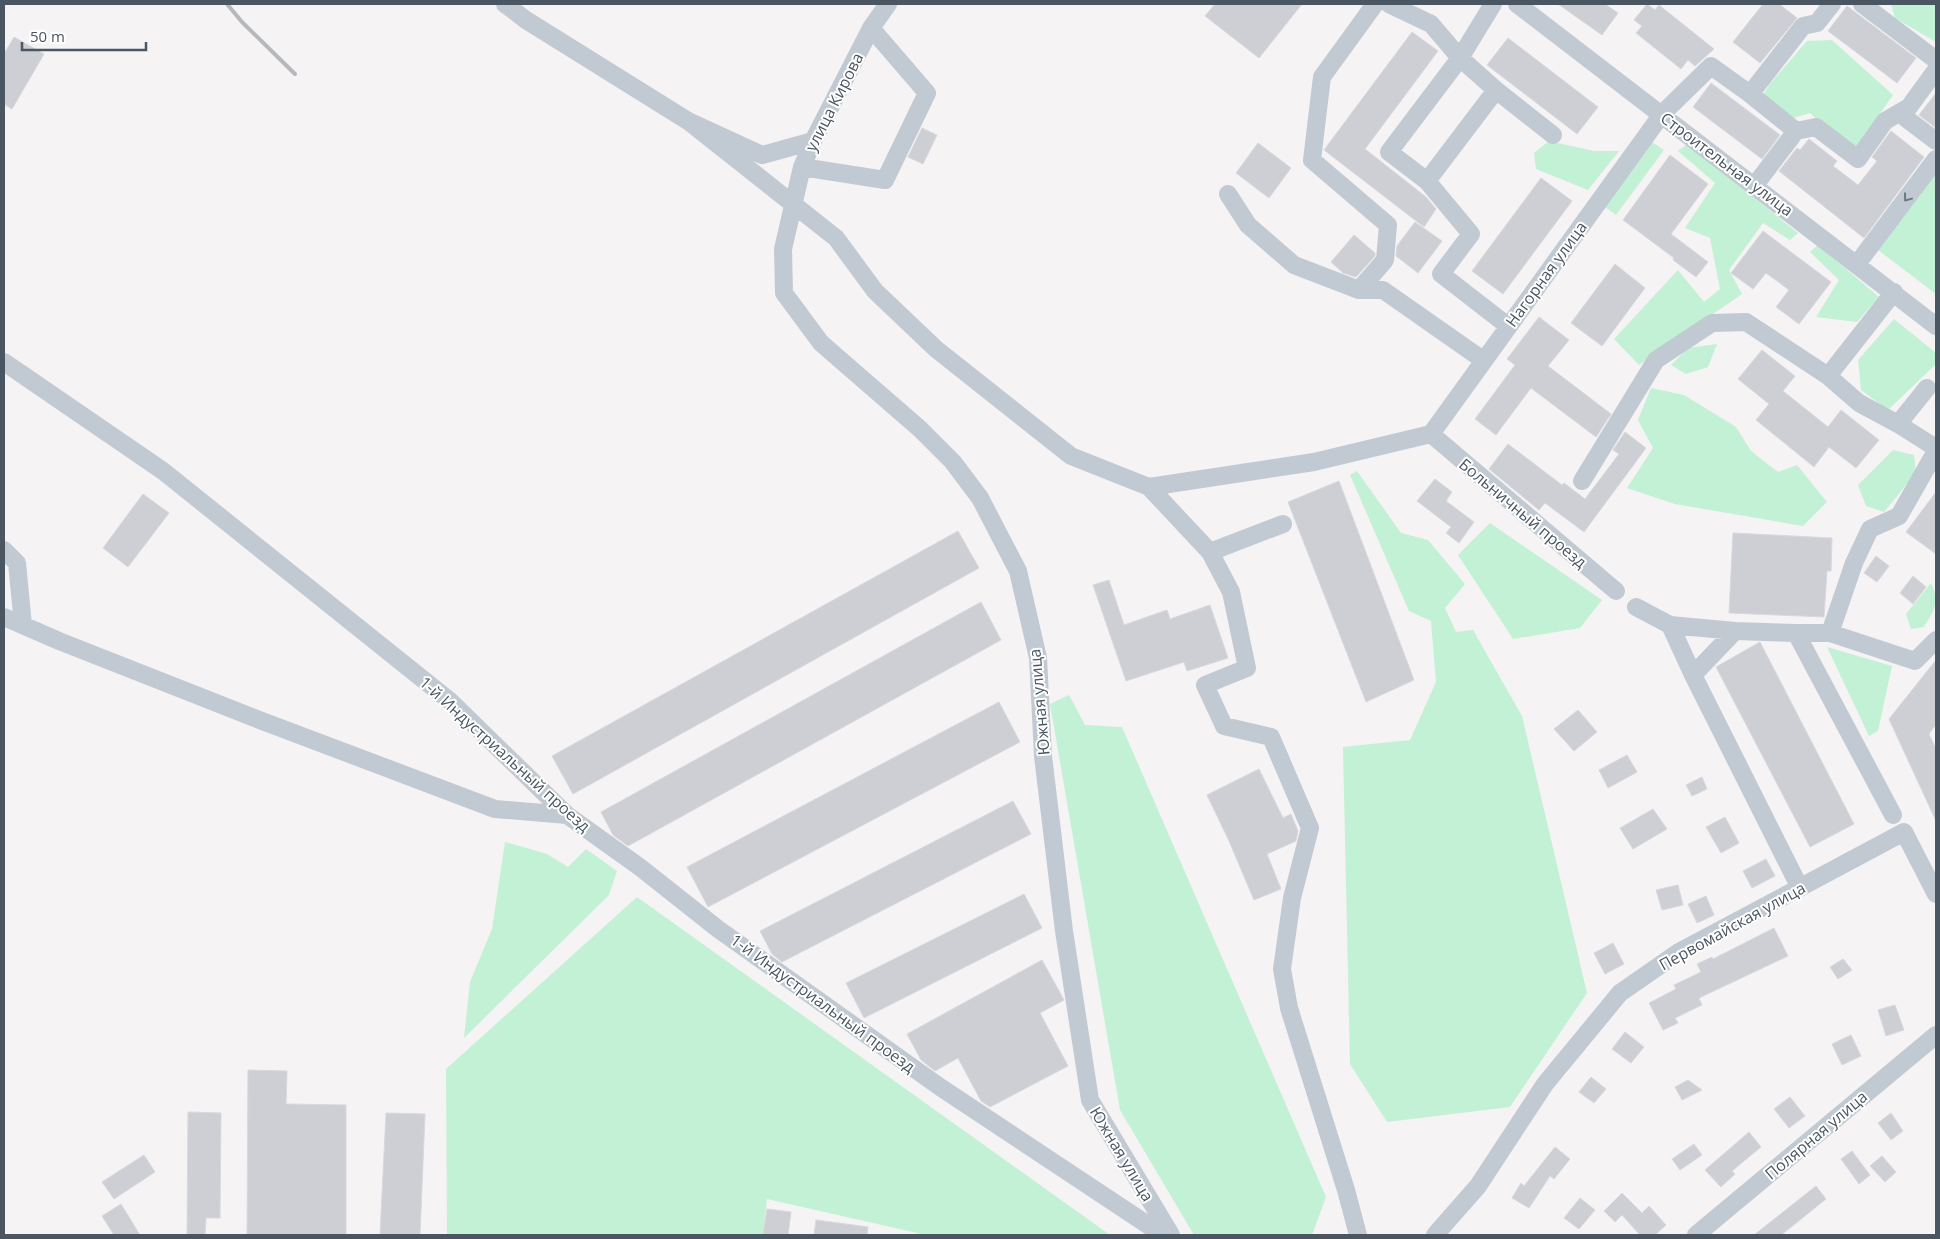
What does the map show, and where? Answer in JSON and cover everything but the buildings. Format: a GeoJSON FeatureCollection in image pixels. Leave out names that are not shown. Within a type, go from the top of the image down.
{"type":"FeatureCollection","features":[{"type":"Feature","properties":{"kind":"street"},"geometry":{"type":"LineString","coordinates":[[505,4],[528,12],[688,121],[836,238],[875,291],[944,355],[1071,456],[1149,487],[1210,552],[1231,592],[1247,668],[1205,685],[1224,726],[1271,737],[1310,828],[1292,898],[1282,969],[1289,1008],[1346,1190],[1358,1235]]}},
{"type":"Feature","properties":{"kind":"street","name":"улица Кирова"},"geometry":{"type":"LineString","coordinates":[[794,205],[802,167],[813,141],[871,28],[888,4]]}},
{"type":"Feature","properties":{"kind":"street"},"geometry":{"type":"LineString","coordinates":[[1359,290],[1385,260],[1388,225],[1312,160],[1322,78],[1375,4]]}},
{"type":"Feature","properties":{"kind":"street"},"geometry":{"type":"LineString","coordinates":[[1389,4],[1431,24],[1460,58],[1496,90],[1553,135]]}},
{"type":"Feature","properties":{"kind":"street"},"geometry":{"type":"LineString","coordinates":[[1493,4],[1460,58],[1389,152],[1427,181],[1471,234],[1441,274],[1508,326]]}},
{"type":"Feature","properties":{"kind":"street","name":"Строительная улица"},"geometry":{"type":"LineString","coordinates":[[1517,4],[1936,326]]}},
{"type":"Feature","properties":{"kind":"street"},"geometry":{"type":"LineString","coordinates":[[1796,131],[1750,94],[1803,26],[1817,23],[1832,4]]}},
{"type":"Feature","properties":{"kind":"street"},"geometry":{"type":"LineString","coordinates":[[1862,4],[1936,60]]}},
{"type":"Feature","properties":{"kind":"street"},"geometry":{"type":"LineString","coordinates":[[802,167],[885,180],[927,93],[871,28]]}},
{"type":"Feature","properties":{"kind":"street","name":"Нагорная улица"},"geometry":{"type":"LineString","coordinates":[[1431,434],[1662,114],[1712,66],[1750,94]]}},
{"type":"Feature","properties":{"kind":"street"},"geometry":{"type":"LineString","coordinates":[[1755,186],[1796,131],[1816,127],[1858,159],[1886,121],[1909,107],[1936,70]]}},
{"type":"Feature","properties":{"kind":"street"},"geometry":{"type":"LineString","coordinates":[[1427,181],[1496,90]]}},
{"type":"Feature","properties":{"kind":"street"},"geometry":{"type":"LineString","coordinates":[[1899,113],[1936,141]]}},
{"type":"Feature","properties":{"kind":"street"},"geometry":{"type":"LineString","coordinates":[[688,121],[762,155],[813,141]]}},
{"type":"Feature","properties":{"kind":"street"},"geometry":{"type":"LineString","coordinates":[[1857,264],[1936,159]]}},
{"type":"Feature","properties":{"kind":"street"},"geometry":{"type":"LineString","coordinates":[[1228,194],[1248,225],[1294,265],[1359,290],[1384,290],[1483,360]]}},
{"type":"Feature","properties":{"kind":"street","name":"Южная улица"},"geometry":{"type":"LineString","coordinates":[[794,205],[783,249],[784,293],[821,343],[920,429],[953,462],[980,498],[1018,571],[1038,658],[1043,756],[1064,930],[1090,1100],[1171,1235]]}},
{"type":"Feature","properties":{"kind":"street"},"geometry":{"type":"LineString","coordinates":[[1828,376],[1894,292]]}},
{"type":"Feature","properties":{"kind":"street"},"geometry":{"type":"LineString","coordinates":[[1582,481],[1656,360],[1712,324],[1746,322],[1828,376],[1859,403],[1898,424],[1936,449],[1899,516],[1870,529],[1854,563],[1830,633]]}},
{"type":"Feature","properties":{"kind":"street","name":"1-й Индустриальный проезд"},"geometry":{"type":"LineString","coordinates":[[4,362],[163,471],[442,695],[567,815],[641,868],[718,929],[940,1087],[1163,1235]]}},
{"type":"Feature","properties":{"kind":"street"},"geometry":{"type":"LineString","coordinates":[[1898,424],[1927,388]]}},
{"type":"Feature","properties":{"kind":"street"},"geometry":{"type":"LineString","coordinates":[[1149,487],[1314,462],[1431,434]]}},
{"type":"Feature","properties":{"kind":"street","name":"Больничный проезд"},"geometry":{"type":"LineString","coordinates":[[1431,434],[1616,591]]}},
{"type":"Feature","properties":{"kind":"street"},"geometry":{"type":"LineString","coordinates":[[1210,552],[1283,524]]}},
{"type":"Feature","properties":{"kind":"street"},"geometry":{"type":"LineString","coordinates":[[4,550],[17,563],[23,626]]}},
{"type":"Feature","properties":{"kind":"street"},"geometry":{"type":"LineString","coordinates":[[1636,607],[1670,625],[1735,631],[1830,633],[1915,661],[1936,640]]}},
{"type":"Feature","properties":{"kind":"street"},"geometry":{"type":"LineString","coordinates":[[4,617],[257,719],[495,809],[567,815]]}},
{"type":"Feature","properties":{"kind":"street"},"geometry":{"type":"LineString","coordinates":[[1670,625],[1693,675],[1800,888]]}},
{"type":"Feature","properties":{"kind":"street"},"geometry":{"type":"LineString","coordinates":[[1693,675],[1735,631]]}},
{"type":"Feature","properties":{"kind":"street"},"geometry":{"type":"LineString","coordinates":[[1796,633],[1893,815]]}},
{"type":"Feature","properties":{"kind":"street","name":"Первомайская улица"},"geometry":{"type":"LineString","coordinates":[[1435,1235],[1478,1186],[1545,1084],[1620,993],[1678,952],[1904,832],[1936,894]]}},
{"type":"Feature","properties":{"kind":"street","name":"Полярная улица"},"geometry":{"type":"LineString","coordinates":[[1696,1235],[1936,1035]]}},
{"type":"Feature","properties":{"kind":"green space"},"geometry":{"type":"Polygon","coordinates":[[[1891,4],[1936,4],[1936,42],[1895,18],[1891,4]]]}},
{"type":"Feature","properties":{"kind":"green space"},"geometry":{"type":"Polygon","coordinates":[[[1832,40],[1893,95],[1856,148],[1810,113],[1790,119],[1763,95],[1769,85],[1807,41],[1832,40]]]}},
{"type":"Feature","properties":{"kind":"green space"},"geometry":{"type":"Polygon","coordinates":[[[1549,141],[1594,151],[1619,151],[1588,190],[1536,169],[1534,153],[1549,141]]]}},
{"type":"Feature","properties":{"kind":"green space"},"geometry":{"type":"Polygon","coordinates":[[[1652,142],[1664,150],[1616,215],[1605,207],[1652,142]]]}},
{"type":"Feature","properties":{"kind":"green space"},"geometry":{"type":"Polygon","coordinates":[[[1687,144],[1798,233],[1790,240],[1763,223],[1729,270],[1742,294],[1639,365],[1614,339],[1678,270],[1704,302],[1720,289],[1710,238],[1685,228],[1715,183],[1678,151],[1687,144]]]}},
{"type":"Feature","properties":{"kind":"green space"},"geometry":{"type":"Polygon","coordinates":[[[1936,172],[1936,294],[1878,250],[1936,172]]]}},
{"type":"Feature","properties":{"kind":"green space"},"geometry":{"type":"Polygon","coordinates":[[[1818,245],[1879,297],[1857,322],[1816,317],[1839,280],[1810,252],[1818,245]]]}},
{"type":"Feature","properties":{"kind":"green space"},"geometry":{"type":"Polygon","coordinates":[[[1894,319],[1936,353],[1936,364],[1888,410],[1861,390],[1858,360],[1894,319]]]}},
{"type":"Feature","properties":{"kind":"green space"},"geometry":{"type":"Polygon","coordinates":[[[1717,344],[1708,367],[1686,374],[1671,365],[1688,348],[1717,344]]]}},
{"type":"Feature","properties":{"kind":"green space"},"geometry":{"type":"Polygon","coordinates":[[[1651,388],[1684,395],[1736,427],[1751,451],[1778,472],[1797,465],[1827,502],[1803,526],[1675,504],[1627,488],[1653,448],[1638,420],[1651,388]]]}},
{"type":"Feature","properties":{"kind":"green space"},"geometry":{"type":"Polygon","coordinates":[[[1893,450],[1914,455],[1916,473],[1884,512],[1866,506],[1858,485],[1893,450]]]}},
{"type":"Feature","properties":{"kind":"green space"},"geometry":{"type":"Polygon","coordinates":[[[1357,471],[1401,533],[1428,540],[1465,584],[1445,608],[1456,632],[1473,630],[1522,716],[1587,993],[1510,1107],[1387,1122],[1350,1064],[1343,747],[1410,740],[1436,682],[1431,621],[1409,611],[1350,475],[1357,471]]]}},
{"type":"Feature","properties":{"kind":"green space"},"geometry":{"type":"Polygon","coordinates":[[[1490,523],[1602,600],[1580,628],[1513,639],[1458,555],[1490,523]]]}},
{"type":"Feature","properties":{"kind":"green space"},"geometry":{"type":"Polygon","coordinates":[[[1931,583],[1935,596],[1933,611],[1924,627],[1911,629],[1906,614],[1931,583]]]}},
{"type":"Feature","properties":{"kind":"green space"},"geometry":{"type":"Polygon","coordinates":[[[1827,647],[1892,666],[1878,731],[1869,736],[1827,647]]]}},
{"type":"Feature","properties":{"kind":"green space"},"geometry":{"type":"Polygon","coordinates":[[[1069,695],[1085,725],[1122,727],[1326,1197],[1312,1235],[1194,1235],[1120,1110],[1050,704],[1069,695]]]}},
{"type":"Feature","properties":{"kind":"green space"},"geometry":{"type":"Polygon","coordinates":[[[505,842],[547,854],[568,867],[586,849],[617,871],[609,895],[464,1038],[470,982],[492,929],[505,842]]]}},
{"type":"Feature","properties":{"kind":"green space"},"geometry":{"type":"Polygon","coordinates":[[[637,897],[1110,1235],[926,1235],[767,1199],[763,1235],[447,1235],[446,1069],[637,897]]]}},
{"type":"Feature","properties":{"kind":"railway"},"geometry":{"type":"LineString","coordinates":[[227,4],[242,22],[295,74]]}}]}
